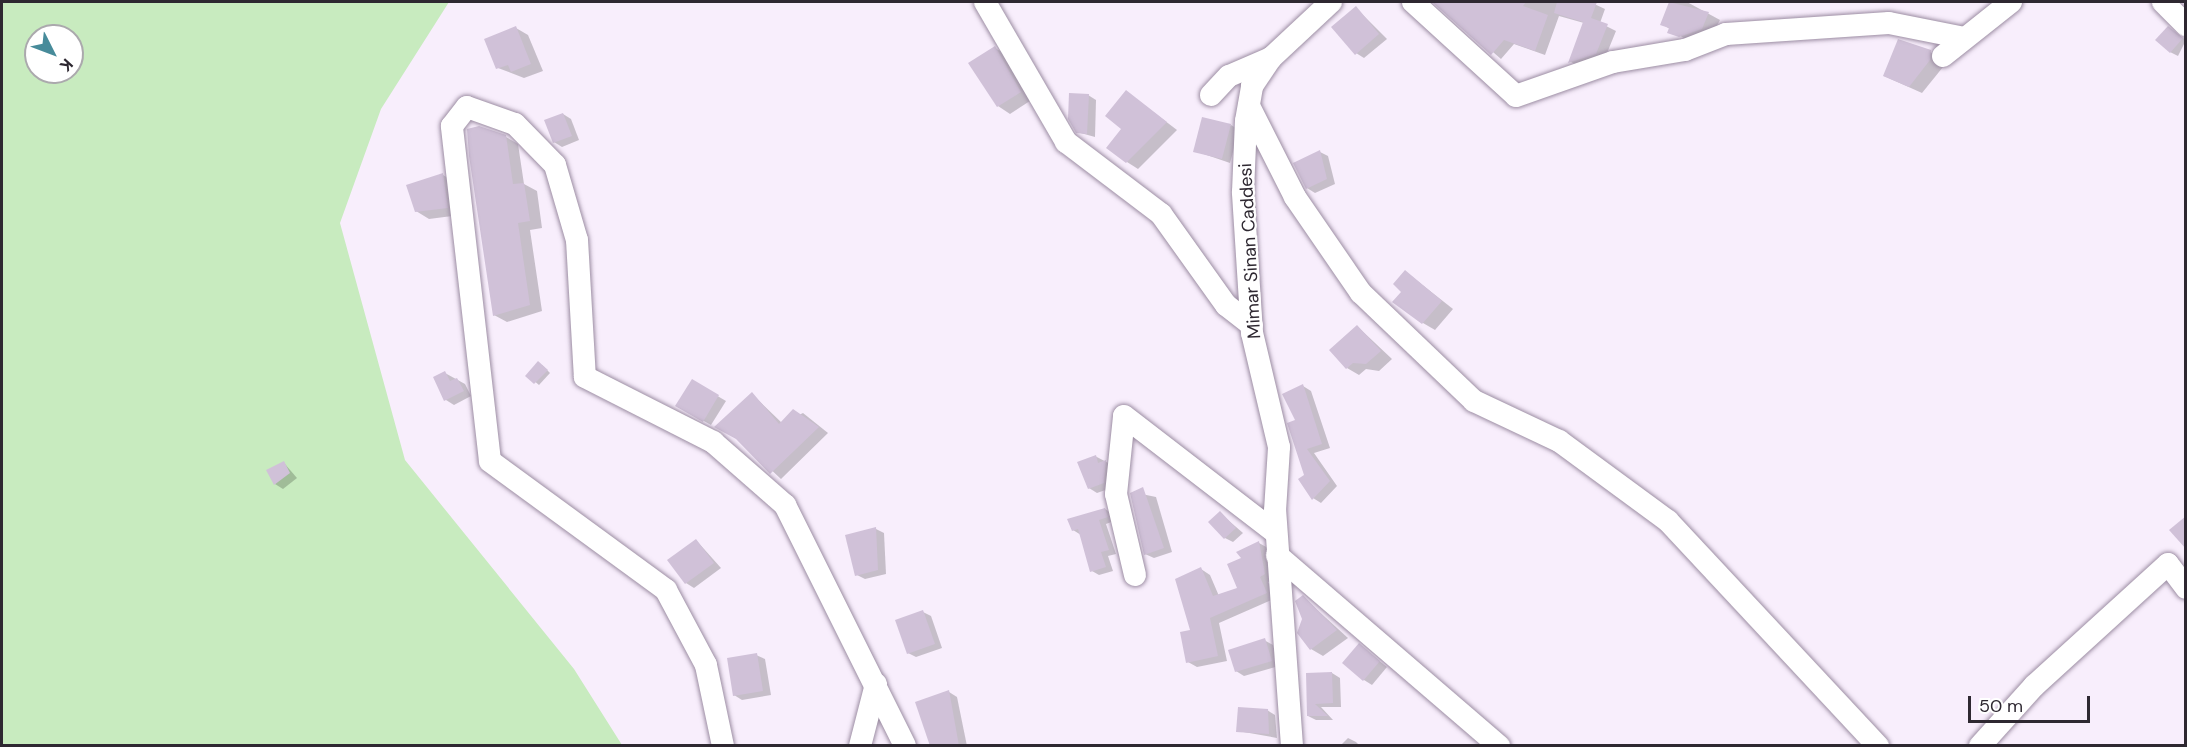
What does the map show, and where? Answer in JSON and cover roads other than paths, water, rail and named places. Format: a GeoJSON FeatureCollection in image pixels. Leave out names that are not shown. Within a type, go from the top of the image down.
{"type":"FeatureCollection","features":[{"type":"Feature","properties":{"kind":"street"},"geometry":{"type":"LineString","coordinates":[[985,2],[1066,142],[1161,214],[1226,305],[1252,325]]}},
{"type":"Feature","properties":{"kind":"street","name":"Mimar Sinan Caddesi"},"geometry":{"type":"LineString","coordinates":[[1292,746],[1277,544],[1279,447],[1252,325],[1243,192],[1252,86],[1271,58],[1330,2]]}},
{"type":"Feature","properties":{"kind":"street"},"geometry":{"type":"LineString","coordinates":[[1413,2],[1516,96],[1613,62],[1685,50],[1726,34],[1889,23],[1965,38]]}},
{"type":"Feature","properties":{"kind":"street"},"geometry":{"type":"LineString","coordinates":[[1943,56],[2011,2]]}},
{"type":"Feature","properties":{"kind":"street"},"geometry":{"type":"LineString","coordinates":[[2163,2],[2186,26]]}},
{"type":"Feature","properties":{"kind":"street"},"geometry":{"type":"LineString","coordinates":[[1211,95],[1229,76],[1271,58]]}},
{"type":"Feature","properties":{"kind":"street"},"geometry":{"type":"LineString","coordinates":[[723,746],[706,665],[666,590],[490,461],[452,126],[467,106],[515,124],[555,165],[577,240],[585,377],[712,442],[785,505],[905,746]]}},
{"type":"Feature","properties":{"kind":"street"},"geometry":{"type":"LineString","coordinates":[[1249,106],[1295,197],[1361,292],[1474,401],[1559,441],[1668,522],[1878,746]]}},
{"type":"Feature","properties":{"kind":"street"},"geometry":{"type":"LineString","coordinates":[[1135,575],[1116,494],[1124,416],[1277,544],[1499,746]]}},
{"type":"Feature","properties":{"kind":"street"},"geometry":{"type":"LineString","coordinates":[[1980,746],[2034,686],[2168,564],[2186,588]]}},
{"type":"Feature","properties":{"kind":"street"},"geometry":{"type":"LineString","coordinates":[[860,746],[876,684]]}}]}
